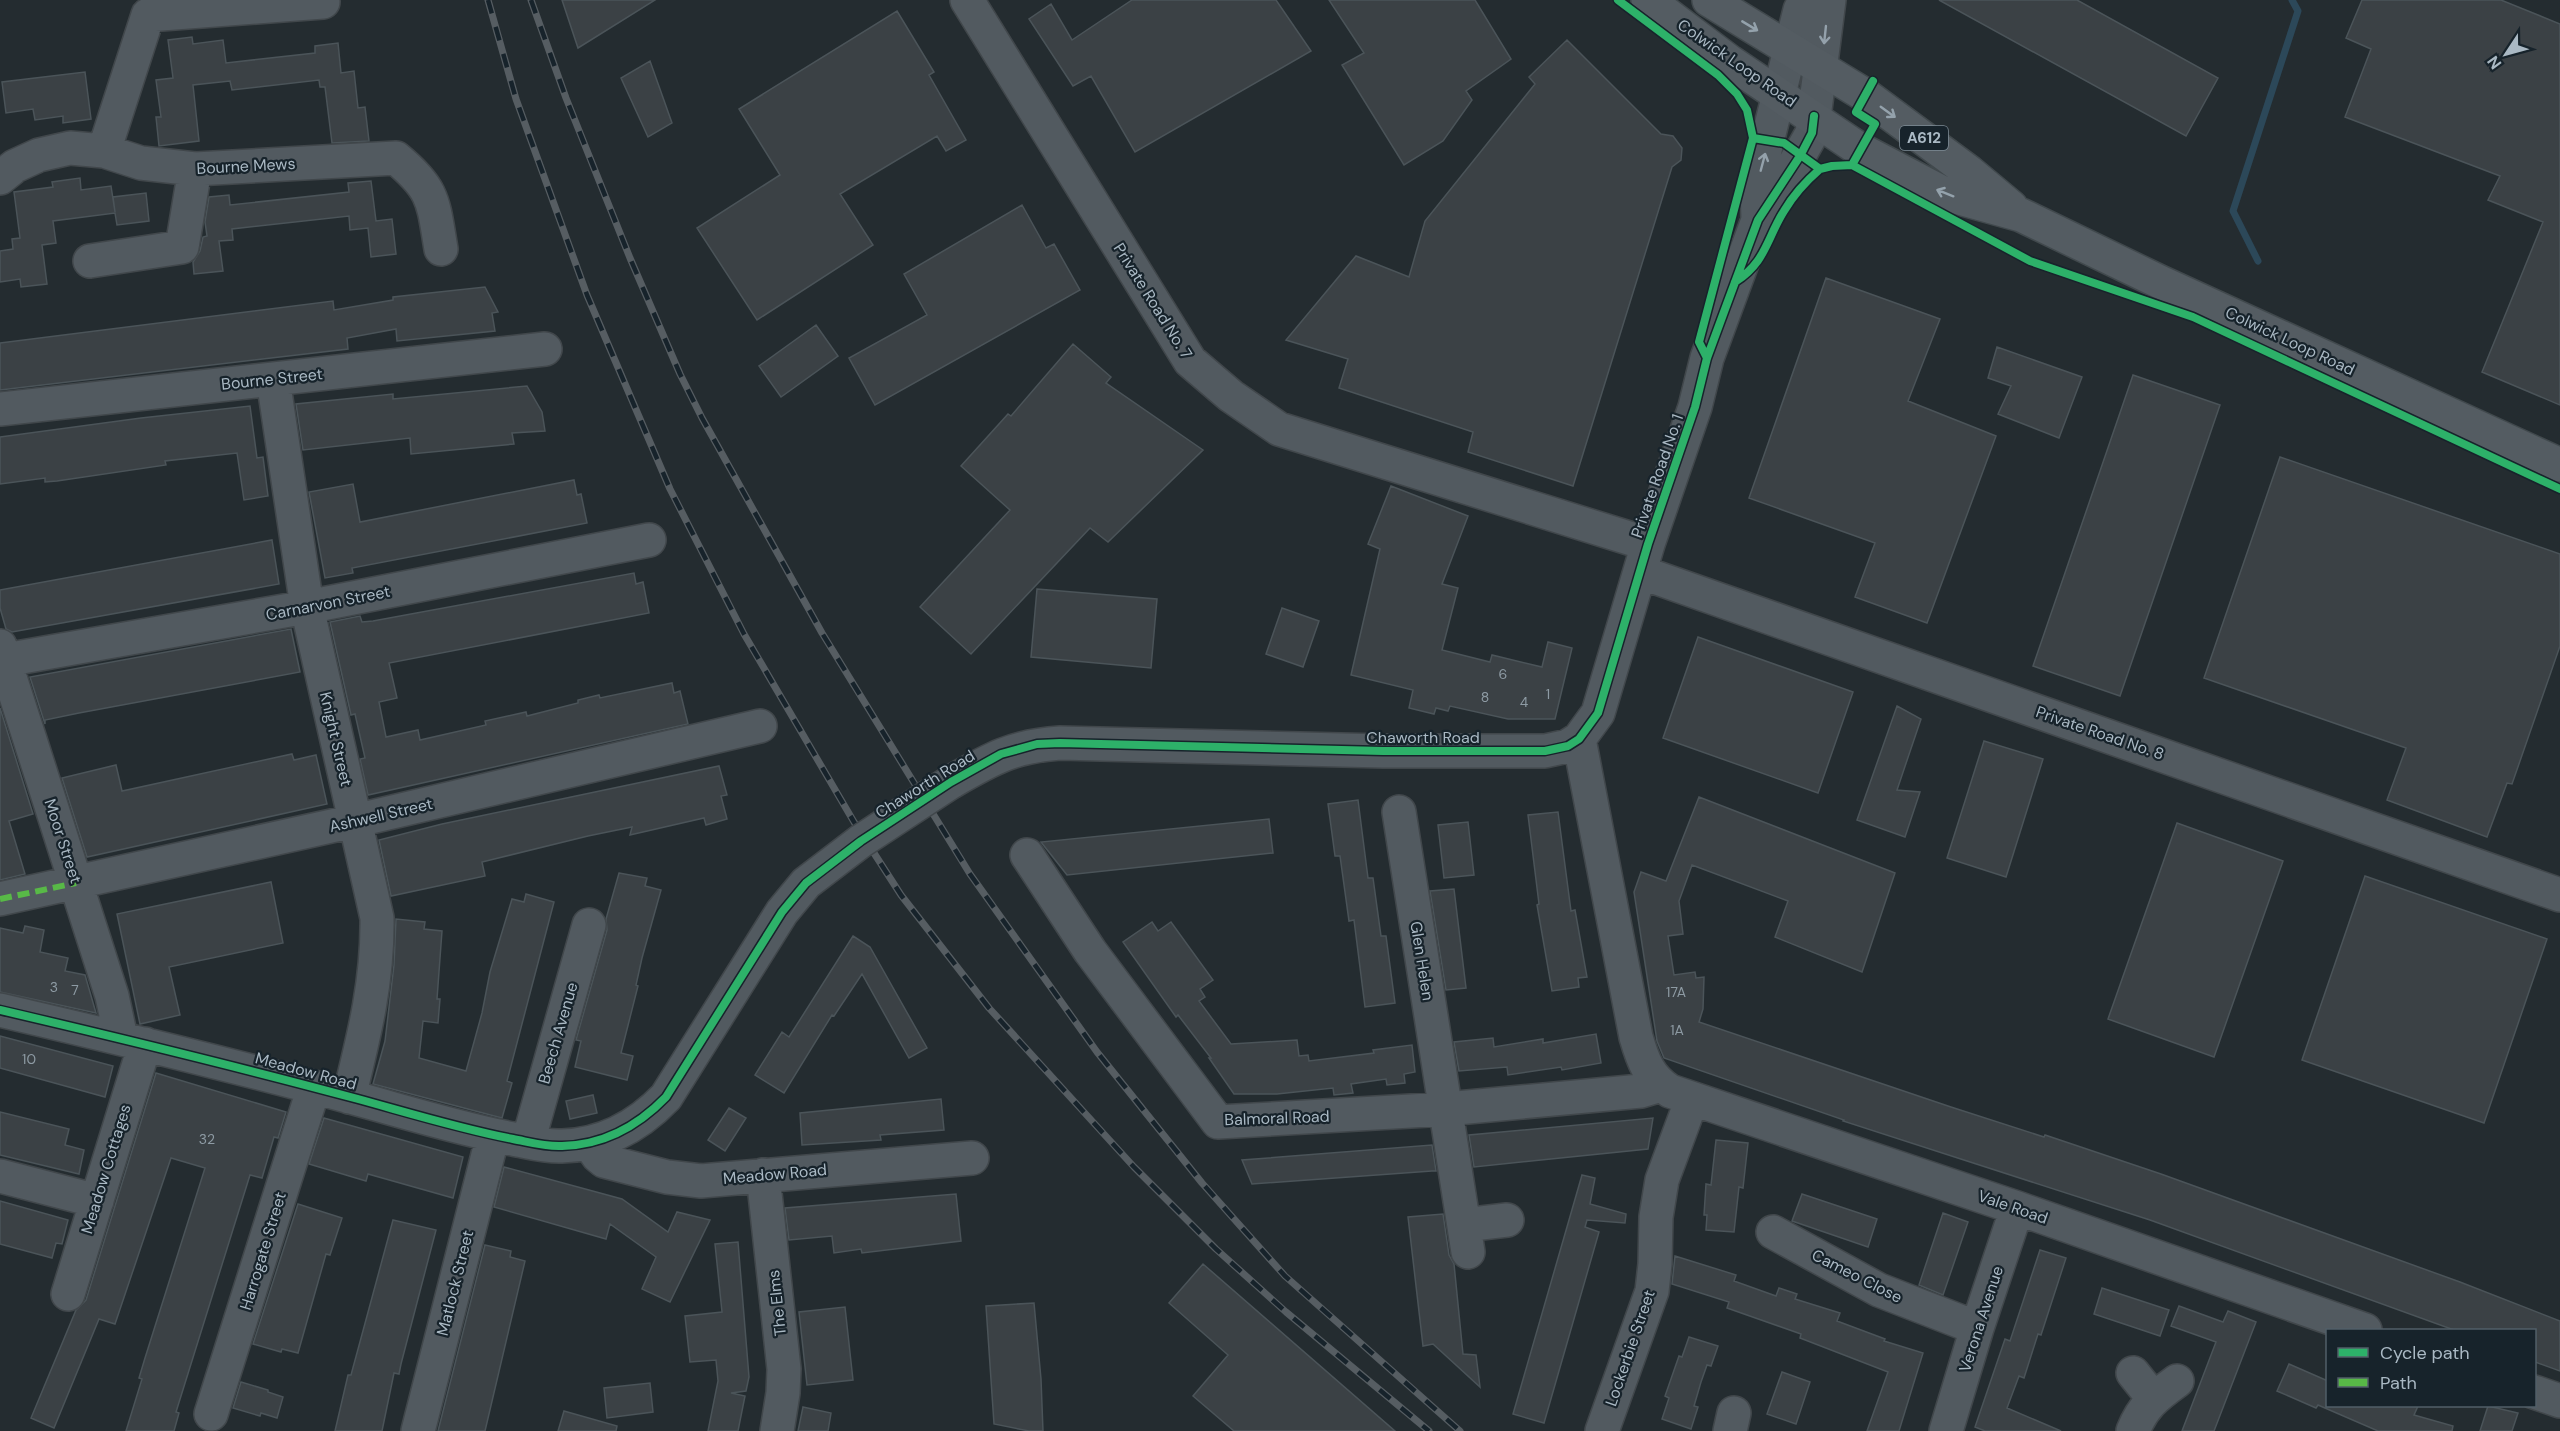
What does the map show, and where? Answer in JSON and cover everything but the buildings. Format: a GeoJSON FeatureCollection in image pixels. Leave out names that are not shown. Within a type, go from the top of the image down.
{"type":"FeatureCollection","features":[{"type":"Feature","properties":{"kind":"main road","name":"Colwick Loop Road"},"geometry":{"type":"LineString","coordinates":[[1648,0],[1730,62],[1815,117],[1859,149],[1945,194],[2021,215],[2160,282],[2560,465]]}},
{"type":"Feature","properties":{"kind":"main road","name":"Colwick Loop Road"},"geometry":{"type":"LineString","coordinates":[[1709,0],[1875,102],[1969,172],[2021,215]]}},
{"type":"Feature","properties":{"kind":"street","name":"Private Road No. 7"},"geometry":{"type":"LineString","coordinates":[[967,0],[1190,361],[1231,396],[1279,429],[1644,558]]}},
{"type":"Feature","properties":{"kind":"street","name":"Private Road No. 1"},"geometry":{"type":"LineString","coordinates":[[1758,220],[1757,182],[1800,10],[1805,0]]}},
{"type":"Feature","properties":{"kind":"street","name":"Private Road No. 1"},"geometry":{"type":"LineString","coordinates":[[1579,739],[1598,713],[1644,558],[1695,407],[1707,358],[1758,220],[1800,156],[1812,133],[1829,0]]}},
{"type":"Feature","properties":{"kind":"street"},"geometry":{"type":"LineString","coordinates":[[104,151],[148,15],[323,2]]}},
{"type":"Feature","properties":{"kind":"street","name":"Bourne Mews"},"geometry":{"type":"LineString","coordinates":[[0,178],[15,166],[39,154],[70,148],[104,151],[141,163],[195,169],[396,158],[417,176],[433,200],[441,249]]}},
{"type":"Feature","properties":{"kind":"street"},"geometry":{"type":"LineString","coordinates":[[90,261],[182,248],[195,169]]}},
{"type":"Feature","properties":{"kind":"street","name":"Bourne Street"},"geometry":{"type":"LineString","coordinates":[[0,409],[545,349]]}},
{"type":"Feature","properties":{"kind":"street","name":"Knight Street"},"geometry":{"type":"LineString","coordinates":[[273,379],[306,607],[354,821],[370,879],[377,918],[378,953],[374,990],[349,1096]]}},
{"type":"Feature","properties":{"kind":"street","name":"Carnarvon Street"},"geometry":{"type":"LineString","coordinates":[[2,653],[306,607],[650,540]]}},
{"type":"Feature","properties":{"kind":"street","name":"Private Road No. 8"},"geometry":{"type":"LineString","coordinates":[[1644,558],[2560,895]]}},
{"type":"Feature","properties":{"kind":"street","name":"Moor Street"},"geometry":{"type":"LineString","coordinates":[[2,653],[112,996],[133,1041]]}},
{"type":"Feature","properties":{"kind":"street","name":"Ashwell Street"},"geometry":{"type":"LineString","coordinates":[[0,899],[354,821],[760,726]]}},
{"type":"Feature","properties":{"kind":"street"},"geometry":{"type":"LineString","coordinates":[[1579,739],[1636,1037],[1643,1061],[1661,1085]]}},
{"type":"Feature","properties":{"kind":"street","name":"Chaworth Road"},"geometry":{"type":"LineString","coordinates":[[598,1141],[650,1113],[666,1097],[782,912],[806,883],[861,841],[1001,754],[1017,748],[1060,743],[1319,750],[1529,752],[1568,746],[1579,739]]}},
{"type":"Feature","properties":{"kind":"street","name":"Glen Helen"},"geometry":{"type":"LineString","coordinates":[[1399,812],[1466,1239],[1507,1220]]}},
{"type":"Feature","properties":{"kind":"street","name":"Balmoral Road"},"geometry":{"type":"LineString","coordinates":[[1027,855],[1090,951],[1218,1122],[1446,1109],[1641,1091],[1661,1085]]}},
{"type":"Feature","properties":{"kind":"street","name":"Beech Avenue"},"geometry":{"type":"LineString","coordinates":[[528,1142],[589,925]]}},
{"type":"Feature","properties":{"kind":"street","name":"Meadow Road"},"geometry":{"type":"LineString","coordinates":[[0,1010],[133,1041],[493,1135],[552,1146],[598,1141],[598,1156],[604,1161],[686,1181],[972,1158]]}},
{"type":"Feature","properties":{"kind":"street","name":"Meadow Cottages"},"geometry":{"type":"LineString","coordinates":[[68,1294],[97,1201],[133,1041]]}},
{"type":"Feature","properties":{"kind":"street","name":"Vale Road"},"geometry":{"type":"LineString","coordinates":[[1661,1085],[1692,1099],[2017,1208],[2362,1329]]}},
{"type":"Feature","properties":{"kind":"street","name":"Harrogate Street"},"geometry":{"type":"LineString","coordinates":[[212,1414],[314,1087]]}},
{"type":"Feature","properties":{"kind":"street","name":"Lockerbie Street"},"geometry":{"type":"LineString","coordinates":[[1612,1428],[1652,1291],[1656,1217],[1662,1180],[1692,1099]]}},
{"type":"Feature","properties":{"kind":"street","name":"Matlock Street"},"geometry":{"type":"LineString","coordinates":[[418,1431],[493,1135]]}},
{"type":"Feature","properties":{"kind":"street","name":"The Elms"},"geometry":{"type":"LineString","coordinates":[[763,1175],[784,1369],[777,1431]]}},
{"type":"Feature","properties":{"kind":"street"},"geometry":{"type":"LineString","coordinates":[[0,1176],[97,1201]]}},
{"type":"Feature","properties":{"kind":"street","name":"Verona Avenue"},"geometry":{"type":"LineString","coordinates":[[1947,1431],[1977,1328],[2017,1208]]}},
{"type":"Feature","properties":{"kind":"street","name":"Cameo Close"},"geometry":{"type":"LineString","coordinates":[[1773,1232],[1879,1290],[1977,1328]]}},
{"type":"Feature","properties":{"kind":"street"},"geometry":{"type":"LineString","coordinates":[[2133,1431],[2154,1384]]}},
{"type":"Feature","properties":{"kind":"street"},"geometry":{"type":"LineString","coordinates":[[2536,1392],[2560,1401]]}},
{"type":"Feature","properties":{"kind":"waterway"},"geometry":{"type":"LineString","coordinates":[[2258,261],[2233,211],[2298,11],[2292,0]]}},
{"type":"Feature","properties":{"kind":"railway"},"geometry":{"type":"LineString","coordinates":[[488,0],[516,99],[587,295],[670,489],[744,634],[854,822],[901,895],[989,1008],[1134,1167],[1216,1249],[1286,1312],[1429,1431]]}},
{"type":"Feature","properties":{"kind":"railway"},"geometry":{"type":"LineString","coordinates":[[531,0],[566,98],[630,258],[680,374],[702,418],[822,633],[970,874],[1097,1052],[1202,1183],[1285,1276],[1460,1431]]}},
{"type":"Feature","properties":{"kind":"marked path"},"geometry":{"type":"LineString","coordinates":[[0,899],[76,883]]}},
{"type":"Feature","properties":{"kind":"cycle path"},"geometry":{"type":"LineString","coordinates":[[1618,0],[1718,75],[1737,94],[1747,110],[1753,138],[1699,342],[1707,358]]}},
{"type":"Feature","properties":{"kind":"cycle path"},"geometry":{"type":"LineString","coordinates":[[1852,165],[1875,124],[1856,112],[1873,81]]}},
{"type":"Feature","properties":{"kind":"cycle path"},"geometry":{"type":"LineString","coordinates":[[0,1010],[224,1064],[474,1130],[544,1145],[577,1145],[606,1138],[632,1125],[666,1097],[782,912],[806,883],[861,841],[951,782],[1001,754],[1037,744],[1060,743],[1383,751],[1545,751],[1568,746],[1579,739],[1598,713],[1648,544],[1695,407],[1707,358],[1758,220],[1800,156],[1812,133],[1814,116]]}},
{"type":"Feature","properties":{"kind":"cycle path"},"geometry":{"type":"LineString","coordinates":[[1753,138],[1784,143],[1820,169],[1852,165],[2030,261],[2193,317],[2560,489]]}},
{"type":"Feature","properties":{"kind":"cycle path"},"geometry":{"type":"LineString","coordinates":[[1735,282],[1753,267],[1788,205],[1800,188],[1820,169]]}}]}
